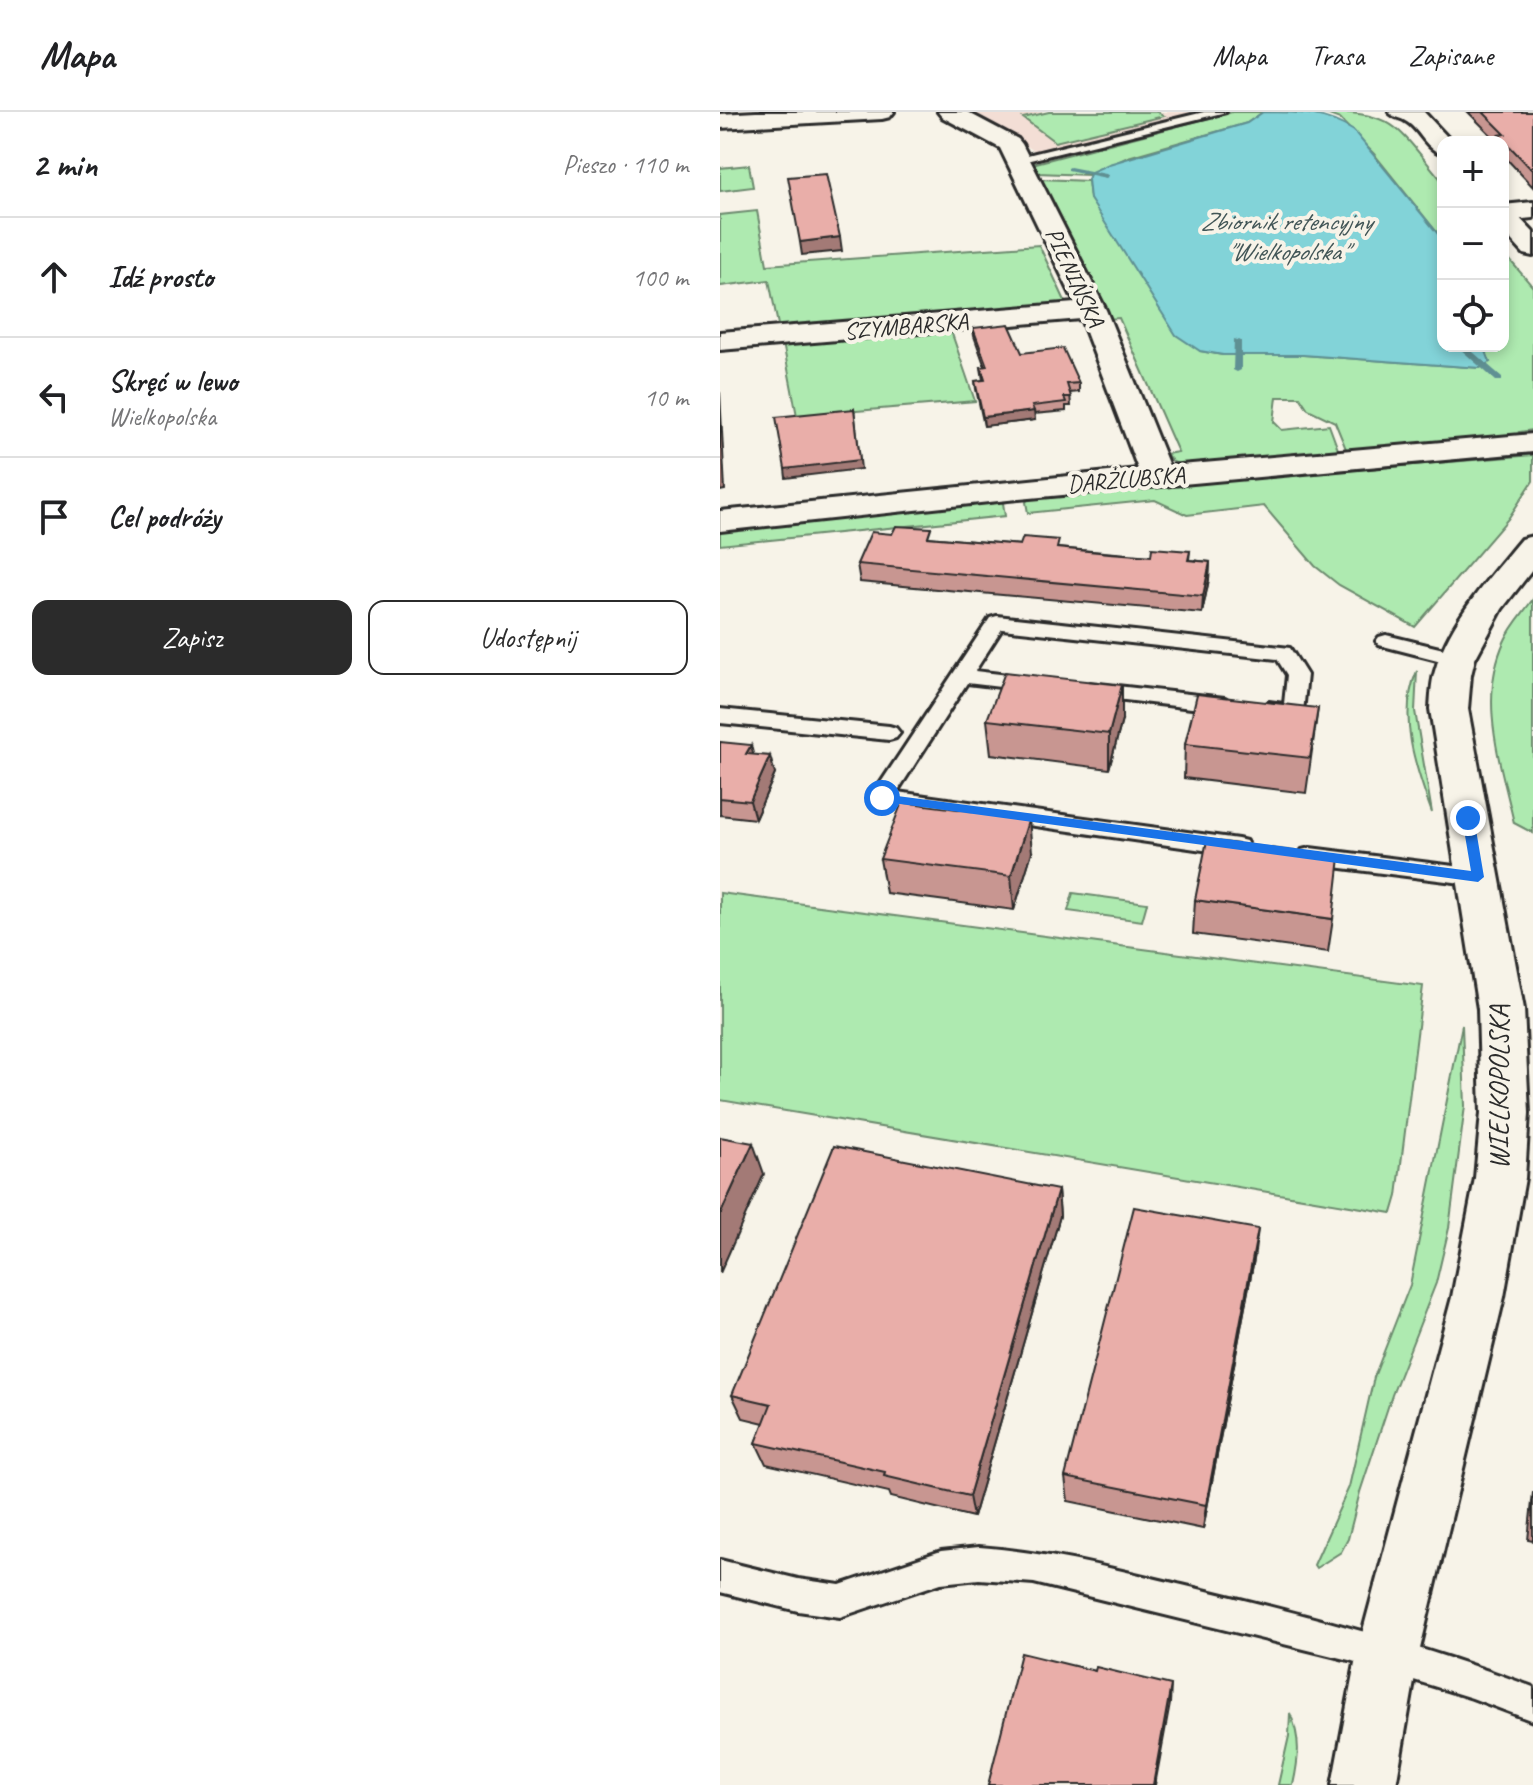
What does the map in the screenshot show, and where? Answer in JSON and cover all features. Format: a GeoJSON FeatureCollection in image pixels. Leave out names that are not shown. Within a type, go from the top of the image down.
{"type":"FeatureCollection","features":[{"type":"Feature","properties":{"kind":"street"},"geometry":{"type":"LineString","coordinates":[[720,121],[882,112]]}},
{"type":"Feature","properties":{"kind":"street","name":"PIENIŃSKA"},"geometry":{"type":"LineString","coordinates":[[950,112],[1010,144],[1092,310],[1157,476]]}},
{"type":"Feature","properties":{"kind":"street"},"geometry":{"type":"LineString","coordinates":[[1408,114],[1448,112]]}},
{"type":"Feature","properties":{"kind":"street"},"geometry":{"type":"LineString","coordinates":[[1408,114],[1437,141]]}},
{"type":"Feature","properties":{"kind":"street"},"geometry":{"type":"LineString","coordinates":[[1509,213],[1533,210]]}},
{"type":"Feature","properties":{"kind":"street"},"geometry":{"type":"LineString","coordinates":[[1509,221],[1533,248]]}},
{"type":"Feature","properties":{"kind":"street","name":"SZYMBARSKA"},"geometry":{"type":"LineString","coordinates":[[720,341],[1092,310]]}},
{"type":"Feature","properties":{"kind":"street","name":"DARŻLUBSKA"},"geometry":{"type":"LineString","coordinates":[[720,521],[1157,476],[1533,443]]}},
{"type":"Feature","properties":{"kind":"street","name":"WIELKOPOLSKA"},"geometry":{"type":"LineString","coordinates":[[1364,1785],[1388,1653],[1478,1297],[1500,1178],[1505,1113],[1501,1009],[1449,709],[1452,675],[1457,659],[1486,606],[1533,546]]}},
{"type":"Feature","properties":{"kind":"lane"},"geometry":{"type":"LineString","coordinates":[[1018,159],[1154,130],[1220,112]]}},
{"type":"Feature","properties":{"kind":"lane"},"geometry":{"type":"LineString","coordinates":[[962,676],[1293,712],[1297,675],[1283,653],[997,622],[882,798],[1478,877]]}},
{"type":"Feature","properties":{"kind":"lane"},"geometry":{"type":"LineString","coordinates":[[1386,641],[1457,659]]}},
{"type":"Feature","properties":{"kind":"lane"},"geometry":{"type":"LineString","coordinates":[[720,716],[889,733]]}},
{"type":"Feature","properties":{"kind":"lane"},"geometry":{"type":"LineString","coordinates":[[720,1576],[798,1595],[840,1601],[941,1567],[979,1563],[1034,1567],[1388,1653],[1455,1673],[1533,1704]]}},
{"type":"Feature","properties":{"kind":"shaded area"},"geometry":{"type":"Polygon","coordinates":[[[968,112],[1207,112],[1035,151],[968,112]]]}},
{"type":"Feature","properties":{"kind":"green space"},"geometry":{"type":"Polygon","coordinates":[[[1049,112],[1158,112],[1164,116],[1055,142],[1023,118],[1049,112]]]}},
{"type":"Feature","properties":{"kind":"green space"},"geometry":{"type":"Polygon","coordinates":[[[1232,112],[1263,112],[1247,123],[1128,157],[1089,175],[1037,173],[1032,164],[1232,112]]]}},
{"type":"Feature","properties":{"kind":"green space"},"geometry":{"type":"Polygon","coordinates":[[[1321,112],[1366,115],[1393,126],[1404,136],[1437,175],[1437,233],[1374,154],[1340,119],[1321,112]]]}},
{"type":"Feature","properties":{"kind":"green space"},"geometry":{"type":"Polygon","coordinates":[[[749,165],[753,187],[720,191],[720,168],[749,165]]]}},
{"type":"Feature","properties":{"kind":"green space"},"geometry":{"type":"Polygon","coordinates":[[[1040,179],[1088,181],[1090,199],[1200,351],[1222,355],[1303,355],[1480,368],[1489,362],[1486,352],[1509,352],[1509,259],[1533,287],[1533,430],[1519,432],[1520,435],[1354,451],[1346,449],[1335,422],[1308,409],[1300,397],[1277,397],[1274,422],[1282,430],[1329,425],[1339,452],[1184,466],[1173,462],[1166,454],[1178,452],[1119,318],[1108,319],[1040,179]]]}},
{"type":"Feature","properties":{"kind":"green space"},"geometry":{"type":"Polygon","coordinates":[[[757,211],[767,265],[1039,245],[1065,301],[1054,308],[779,330],[769,280],[720,286],[720,215],[757,211]]]}},
{"type":"Feature","properties":{"kind":"green space"},"geometry":{"type":"Polygon","coordinates":[[[950,328],[975,401],[797,416],[783,343],[950,328]]]}},
{"type":"Feature","properties":{"kind":"green space"},"geometry":{"type":"Polygon","coordinates":[[[1533,455],[1533,481],[1508,519],[1415,627],[1339,585],[1315,566],[1264,506],[1187,515],[1155,500],[1028,513],[1026,502],[1030,497],[1533,455]]]}},
{"type":"Feature","properties":{"kind":"green space"},"geometry":{"type":"Polygon","coordinates":[[[997,500],[1003,503],[1005,516],[720,545],[720,531],[997,500]]]}},
{"type":"Feature","properties":{"kind":"green space"},"geometry":{"type":"Polygon","coordinates":[[[1533,599],[1533,833],[1514,823],[1498,755],[1492,708],[1497,662],[1505,640],[1533,599]]]}},
{"type":"Feature","properties":{"kind":"green space"},"geometry":{"type":"Polygon","coordinates":[[[1417,671],[1415,711],[1432,813],[1415,761],[1409,724],[1411,688],[1417,671]]]}},
{"type":"Feature","properties":{"kind":"green space"},"geometry":{"type":"Polygon","coordinates":[[[720,893],[1423,986],[1397,1196],[1392,1213],[720,1100],[720,893]]]}},
{"type":"Feature","properties":{"kind":"green space"},"geometry":{"type":"Polygon","coordinates":[[[1073,893],[1147,903],[1142,921],[1068,911],[1073,893]]]}},
{"type":"Feature","properties":{"kind":"green space"},"geometry":{"type":"Polygon","coordinates":[[[1462,1025],[1465,1106],[1449,1228],[1436,1283],[1392,1395],[1348,1539],[1341,1552],[1316,1568],[1314,1565],[1349,1487],[1374,1377],[1410,1285],[1462,1025]]]}},
{"type":"Feature","properties":{"kind":"green space"},"geometry":{"type":"Polygon","coordinates":[[[1290,1713],[1297,1740],[1297,1766],[1293,1785],[1278,1785],[1289,1736],[1290,1713]]]}},
{"type":"Feature","properties":{"kind":"water","name":"Zbiornik retencyjny \"Wielkopolska\""},"geometry":{"type":"Polygon","coordinates":[[[1263,112],[1288,112],[1332,120],[1354,131],[1437,233],[1437,352],[1486,352],[1490,362],[1480,368],[1303,355],[1223,355],[1200,351],[1176,335],[1090,199],[1088,179],[1091,172],[1109,164],[1247,123],[1263,112]]]}},
{"type":"Feature","properties":{"kind":"building"},"geometry":{"type":"Polygon","coordinates":[[[1483,112],[1533,112],[1533,171],[1509,146],[1509,136],[1499,135],[1505,134],[1483,112]]]}},
{"type":"Feature","properties":{"kind":"building"},"geometry":{"type":"Polygon","coordinates":[[[826,174],[840,237],[800,242],[788,177],[826,174]]]}},
{"type":"Feature","properties":{"kind":"building"},"geometry":{"type":"Polygon","coordinates":[[[1009,324],[1022,353],[1063,348],[1079,383],[1067,384],[1071,397],[1064,397],[1066,402],[1032,406],[1034,411],[983,417],[975,381],[985,380],[981,367],[987,366],[973,328],[1009,324]]]}},
{"type":"Feature","properties":{"kind":"building"},"geometry":{"type":"Polygon","coordinates":[[[854,409],[860,460],[785,469],[776,417],[854,409]]]}},
{"type":"Feature","properties":{"kind":"building"},"geometry":{"type":"Polygon","coordinates":[[[896,526],[931,528],[928,537],[1020,545],[1023,537],[1059,540],[1057,548],[1109,553],[1151,556],[1152,548],[1190,551],[1188,560],[1210,562],[1203,596],[857,564],[871,532],[892,534],[896,526]]]}},
{"type":"Feature","properties":{"kind":"building"},"geometry":{"type":"Polygon","coordinates":[[[1005,672],[1122,685],[1109,734],[987,720],[1005,672]]]}},
{"type":"Feature","properties":{"kind":"building"},"geometry":{"type":"Polygon","coordinates":[[[1197,694],[1318,708],[1310,758],[1185,744],[1197,694]]]}},
{"type":"Feature","properties":{"kind":"building"},"geometry":{"type":"Polygon","coordinates":[[[720,742],[751,745],[746,754],[770,756],[750,801],[720,798],[720,742]]]}},
{"type":"Feature","properties":{"kind":"building"},"geometry":{"type":"Polygon","coordinates":[[[902,802],[1029,818],[1011,876],[880,859],[902,802]]]}},
{"type":"Feature","properties":{"kind":"building"},"geometry":{"type":"Polygon","coordinates":[[[1207,840],[1340,857],[1333,919],[1195,900],[1207,840]]]}},
{"type":"Feature","properties":{"kind":"building"},"geometry":{"type":"Polygon","coordinates":[[[720,1137],[753,1143],[720,1215],[720,1137]]]}},
{"type":"Feature","properties":{"kind":"building"},"geometry":{"type":"Polygon","coordinates":[[[834,1146],[1058,1190],[969,1496],[884,1476],[885,1472],[756,1443],[771,1404],[732,1395],[834,1146]]]}},
{"type":"Feature","properties":{"kind":"building"},"geometry":{"type":"Polygon","coordinates":[[[1134,1207],[1258,1229],[1206,1505],[1065,1477],[1134,1207]]]}},
{"type":"Feature","properties":{"kind":"building"},"geometry":{"type":"Polygon","coordinates":[[[1021,1653],[1171,1685],[1153,1785],[988,1785],[1021,1653]]]}},
{"type":"Feature","properties":{"kind":"waterway"},"geometry":{"type":"LineString","coordinates":[[1070,169],[1106,176]]}},
{"type":"Feature","properties":{"kind":"waterway"},"geometry":{"type":"LineString","coordinates":[[1237,341],[1237,370]]}},
{"type":"Feature","properties":{"kind":"waterway"},"geometry":{"type":"LineString","coordinates":[[1468,352],[1499,379]]}},
{"type":"Feature","properties":{"kind":"route"},"geometry":{"type":"LineString","coordinates":[[882,798],[1478,877],[1468,818]]}}]}
